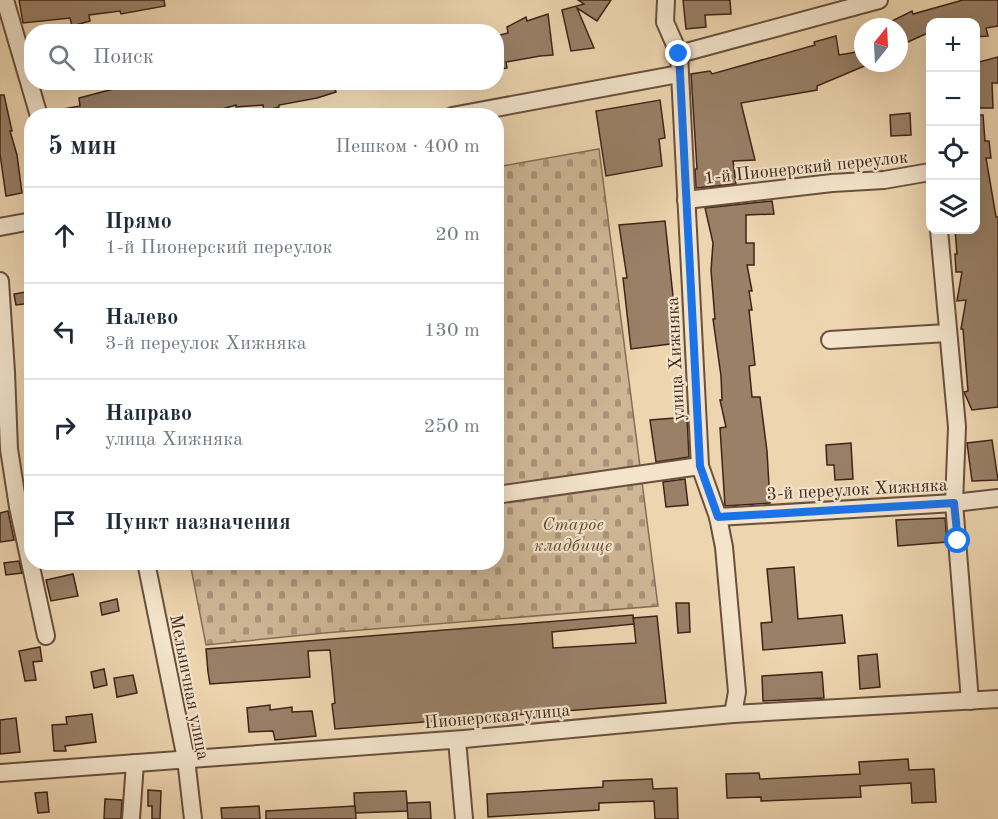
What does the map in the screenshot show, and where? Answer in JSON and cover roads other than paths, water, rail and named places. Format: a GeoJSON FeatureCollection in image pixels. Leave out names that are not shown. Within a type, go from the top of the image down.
{"type":"FeatureCollection","features":[{"type":"Feature","properties":{"kind":"street"},"geometry":{"type":"LineString","coordinates":[[5,0],[24,65]]}},
{"type":"Feature","properties":{"kind":"street","name":"улица Хижняка"},"geometry":{"type":"LineString","coordinates":[[666,0],[666,22],[679,54],[700,466],[718,517],[724,547],[737,692],[733,714]]}},
{"type":"Feature","properties":{"kind":"street"},"geometry":{"type":"LineString","coordinates":[[679,54],[879,0]]}},
{"type":"Feature","properties":{"kind":"street"},"geometry":{"type":"LineString","coordinates":[[496,108],[679,74]]}},
{"type":"Feature","properties":{"kind":"street"},"geometry":{"type":"LineString","coordinates":[[31,90],[37,108]]}},
{"type":"Feature","properties":{"kind":"street","name":"1-й Пионерский переулок"},"geometry":{"type":"LineString","coordinates":[[686,200],[832,183],[884,180],[926,173]]}},
{"type":"Feature","properties":{"kind":"street"},"geometry":{"type":"LineString","coordinates":[[0,227],[24,222]]}},
{"type":"Feature","properties":{"kind":"street"},"geometry":{"type":"LineString","coordinates":[[939,234],[957,427],[954,503],[970,701]]}},
{"type":"Feature","properties":{"kind":"street"},"geometry":{"type":"LineString","coordinates":[[0,281],[9,449],[24,535]]}},
{"type":"Feature","properties":{"kind":"street"},"geometry":{"type":"LineString","coordinates":[[830,340],[947,333]]}},
{"type":"Feature","properties":{"kind":"street"},"geometry":{"type":"LineString","coordinates":[[504,494],[700,466]]}},
{"type":"Feature","properties":{"kind":"street","name":"3-й переулок Хижняка"},"geometry":{"type":"LineString","coordinates":[[718,517],[954,503],[998,498]]}},
{"type":"Feature","properties":{"kind":"street"},"geometry":{"type":"LineString","coordinates":[[32,570],[46,636]]}},
{"type":"Feature","properties":{"kind":"street","name":"Мельничная улица"},"geometry":{"type":"LineString","coordinates":[[149,570],[186,759],[193,819]]}},
{"type":"Feature","properties":{"kind":"street","name":"Пионерская улица"},"geometry":{"type":"LineString","coordinates":[[0,773],[457,740],[733,714],[998,699]]}},
{"type":"Feature","properties":{"kind":"street"},"geometry":{"type":"LineString","coordinates":[[457,740],[464,819]]}},
{"type":"Feature","properties":{"kind":"street"},"geometry":{"type":"LineString","coordinates":[[131,819],[135,763]]}},
{"type":"Feature","properties":{"kind":"park label","name":"Старое кладбище"},"geometry":{"type":"Point","coordinates":[573,534]}}]}
